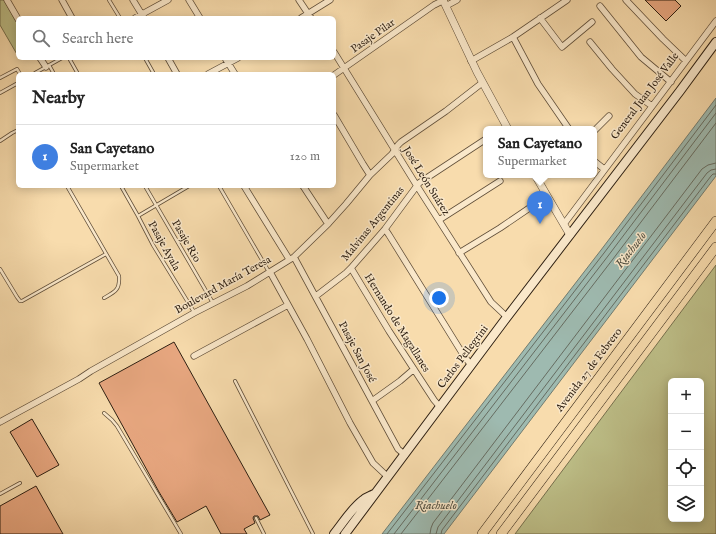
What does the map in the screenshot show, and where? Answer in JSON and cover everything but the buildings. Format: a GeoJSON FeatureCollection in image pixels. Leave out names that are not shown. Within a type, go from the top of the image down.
{"type":"FeatureCollection","features":[{"type":"Feature","properties":{"kind":"main road"},"geometry":{"type":"LineString","coordinates":[[570,235],[676,97],[716,42]]}},
{"type":"Feature","properties":{"kind":"main road","name":"Avenida 27 de Febrero"},"geometry":{"type":"LineString","coordinates":[[482,534],[716,221]]}},
{"type":"Feature","properties":{"kind":"main road","name":"Carlos Pellegrini"},"geometry":{"type":"LineString","coordinates":[[345,534],[570,235]]}},
{"type":"Feature","properties":{"kind":"main road"},"geometry":{"type":"LineString","coordinates":[[501,534],[716,247]]}},
{"type":"Feature","properties":{"kind":"main road","name":"Carlos Pellegrini"},"geometry":{"type":"LineString","coordinates":[[334,534],[359,503],[366,497],[375,494]]}},
{"type":"Feature","properties":{"kind":"street"},"geometry":{"type":"LineString","coordinates":[[7,0],[16,16]]}},
{"type":"Feature","properties":{"kind":"street"},"geometry":{"type":"LineString","coordinates":[[62,0],[71,16]]}},
{"type":"Feature","properties":{"kind":"street"},"geometry":{"type":"LineString","coordinates":[[133,0],[143,16],[168,0]]}},
{"type":"Feature","properties":{"kind":"street"},"geometry":{"type":"LineString","coordinates":[[189,0],[199,16]]}},
{"type":"Feature","properties":{"kind":"street"},"geometry":{"type":"LineString","coordinates":[[299,0],[309,16],[330,0]]}},
{"type":"Feature","properties":{"kind":"street","name":"Pasaje Pilar"},"geometry":{"type":"LineString","coordinates":[[336,74],[434,5],[457,0]]}},
{"type":"Feature","properties":{"kind":"street"},"geometry":{"type":"LineString","coordinates":[[471,61],[513,37],[567,0]]}},
{"type":"Feature","properties":{"kind":"street"},"geometry":{"type":"LineString","coordinates":[[626,0],[686,61]]}},
{"type":"Feature","properties":{"kind":"street"},"geometry":{"type":"LineString","coordinates":[[444,2],[471,61],[505,126]]}},
{"type":"Feature","properties":{"kind":"street"},"geometry":{"type":"LineString","coordinates":[[600,6],[641,57],[670,82]]}},
{"type":"Feature","properties":{"kind":"street"},"geometry":{"type":"LineString","coordinates":[[540,18],[562,47],[592,22]]}},
{"type":"Feature","properties":{"kind":"street","name":"General Juan José Valle"},"geometry":{"type":"LineString","coordinates":[[564,224],[716,21]]}},
{"type":"Feature","properties":{"kind":"street"},"geometry":{"type":"LineString","coordinates":[[513,37],[538,84],[567,126]]}},
{"type":"Feature","properties":{"kind":"street"},"geometry":{"type":"LineString","coordinates":[[590,42],[635,94],[652,106]]}},
{"type":"Feature","properties":{"kind":"street","name":"José León Suárez"},"geometry":{"type":"LineString","coordinates":[[336,55],[491,302],[507,317]]}},
{"type":"Feature","properties":{"kind":"street"},"geometry":{"type":"LineString","coordinates":[[42,60],[48,66]]}},
{"type":"Feature","properties":{"kind":"street"},"geometry":{"type":"LineString","coordinates":[[169,60],[176,72]]}},
{"type":"Feature","properties":{"kind":"street"},"geometry":{"type":"LineString","coordinates":[[211,72],[227,61],[234,72]]}},
{"type":"Feature","properties":{"kind":"street","name":"Boulevard María Teresa"},"geometry":{"type":"LineString","coordinates":[[0,422],[79,379],[90,371],[194,313],[248,286],[291,258],[328,224],[370,175],[395,151],[401,142],[446,111],[482,83]]}},
{"type":"Feature","properties":{"kind":"street"},"geometry":{"type":"LineString","coordinates":[[597,128],[609,116]]}},
{"type":"Feature","properties":{"kind":"street"},"geometry":{"type":"LineString","coordinates":[[336,119],[370,175]]}},
{"type":"Feature","properties":{"kind":"street","name":"Malvinas Argentinas"},"geometry":{"type":"LineString","coordinates":[[316,296],[351,268],[385,229],[421,181],[483,141]]}},
{"type":"Feature","properties":{"kind":"street"},"geometry":{"type":"LineString","coordinates":[[597,163],[604,169]]}},
{"type":"Feature","properties":{"kind":"street"},"geometry":{"type":"LineString","coordinates":[[537,178],[570,235]]}},
{"type":"Feature","properties":{"kind":"street"},"geometry":{"type":"LineString","coordinates":[[439,220],[500,181]]}},
{"type":"Feature","properties":{"kind":"street","name":"Pasaje San José"},"geometry":{"type":"LineString","coordinates":[[245,188],[316,296],[398,449],[405,455]]}},
{"type":"Feature","properties":{"kind":"street"},"geometry":{"type":"LineString","coordinates":[[305,188],[328,224]]}},
{"type":"Feature","properties":{"kind":"street"},"geometry":{"type":"LineString","coordinates":[[459,253],[548,196]]}},
{"type":"Feature","properties":{"kind":"street"},"geometry":{"type":"LineString","coordinates":[[385,229],[471,365]]}},
{"type":"Feature","properties":{"kind":"street","name":"Hernando de Magallanes"},"geometry":{"type":"LineString","coordinates":[[351,268],[389,331],[440,407]]}},
{"type":"Feature","properties":{"kind":"street"},"geometry":{"type":"LineString","coordinates":[[270,272],[354,430],[373,463],[388,477]]}},
{"type":"Feature","properties":{"kind":"street"},"geometry":{"type":"LineString","coordinates":[[194,356],[288,305]]}},
{"type":"Feature","properties":{"kind":"street"},"geometry":{"type":"LineString","coordinates":[[372,401],[414,369]]}},
{"type":"Feature","properties":{"kind":"lane"},"geometry":{"type":"LineString","coordinates":[[110,0],[119,16]]}},
{"type":"Feature","properties":{"kind":"lane"},"geometry":{"type":"LineString","coordinates":[[37,72],[58,60]]}},
{"type":"Feature","properties":{"kind":"lane"},"geometry":{"type":"LineString","coordinates":[[70,60],[77,72]]}},
{"type":"Feature","properties":{"kind":"lane"},"geometry":{"type":"LineString","coordinates":[[146,60],[153,72]]}},
{"type":"Feature","properties":{"kind":"lane"},"geometry":{"type":"LineString","coordinates":[[48,66],[52,72]]}},
{"type":"Feature","properties":{"kind":"lane"},"geometry":{"type":"LineString","coordinates":[[0,78],[17,69],[19,72]]}},
{"type":"Feature","properties":{"kind":"lane"},"geometry":{"type":"LineString","coordinates":[[0,93],[16,84]]}},
{"type":"Feature","properties":{"kind":"lane"},"geometry":{"type":"LineString","coordinates":[[0,141],[16,131]]}},
{"type":"Feature","properties":{"kind":"lane"},"geometry":{"type":"LineString","coordinates":[[68,188],[119,276],[118,288],[104,298]]}},
{"type":"Feature","properties":{"kind":"lane","name":"Pasaje Ayala"},"geometry":{"type":"LineString","coordinates":[[121,188],[153,245],[194,313]]}},
{"type":"Feature","properties":{"kind":"lane","name":"Pasaje Rio"},"geometry":{"type":"LineString","coordinates":[[146,188],[213,303]]}},
{"type":"Feature","properties":{"kind":"lane"},"geometry":{"type":"LineString","coordinates":[[138,216],[186,188]]}},
{"type":"Feature","properties":{"kind":"lane"},"geometry":{"type":"LineString","coordinates":[[220,188],[270,272]]}},
{"type":"Feature","properties":{"kind":"lane"},"geometry":{"type":"LineString","coordinates":[[0,269],[16,298],[22,301],[106,254]]}},
{"type":"Feature","properties":{"kind":"lane"},"geometry":{"type":"LineString","coordinates":[[235,381],[313,534]]}},
{"type":"Feature","properties":{"kind":"lane"},"geometry":{"type":"LineString","coordinates":[[104,413],[117,426],[182,534]]}},
{"type":"Feature","properties":{"kind":"lane"},"geometry":{"type":"LineString","coordinates":[[0,494],[20,483]]}},
{"type":"Feature","properties":{"kind":"lane"},"geometry":{"type":"LineString","coordinates":[[256,518],[264,534]]}},
{"type":"Feature","properties":{"kind":"green space"},"geometry":{"type":"Polygon","coordinates":[[[0,0],[4,0],[16,21],[16,53],[0,25],[0,0]]]}},
{"type":"Feature","properties":{"kind":"green space"},"geometry":{"type":"Polygon","coordinates":[[[716,265],[716,534],[515,534],[716,265]]]}},
{"type":"Feature","properties":{"kind":"water","name":"Riachuelo"},"geometry":{"type":"Polygon","coordinates":[[[716,98],[716,176],[444,534],[382,534],[601,250],[716,98]]]}},
{"type":"Feature","properties":{"kind":"place","name":"San Cayetano"},"geometry":{"type":"Point","coordinates":[540,224]}}]}
